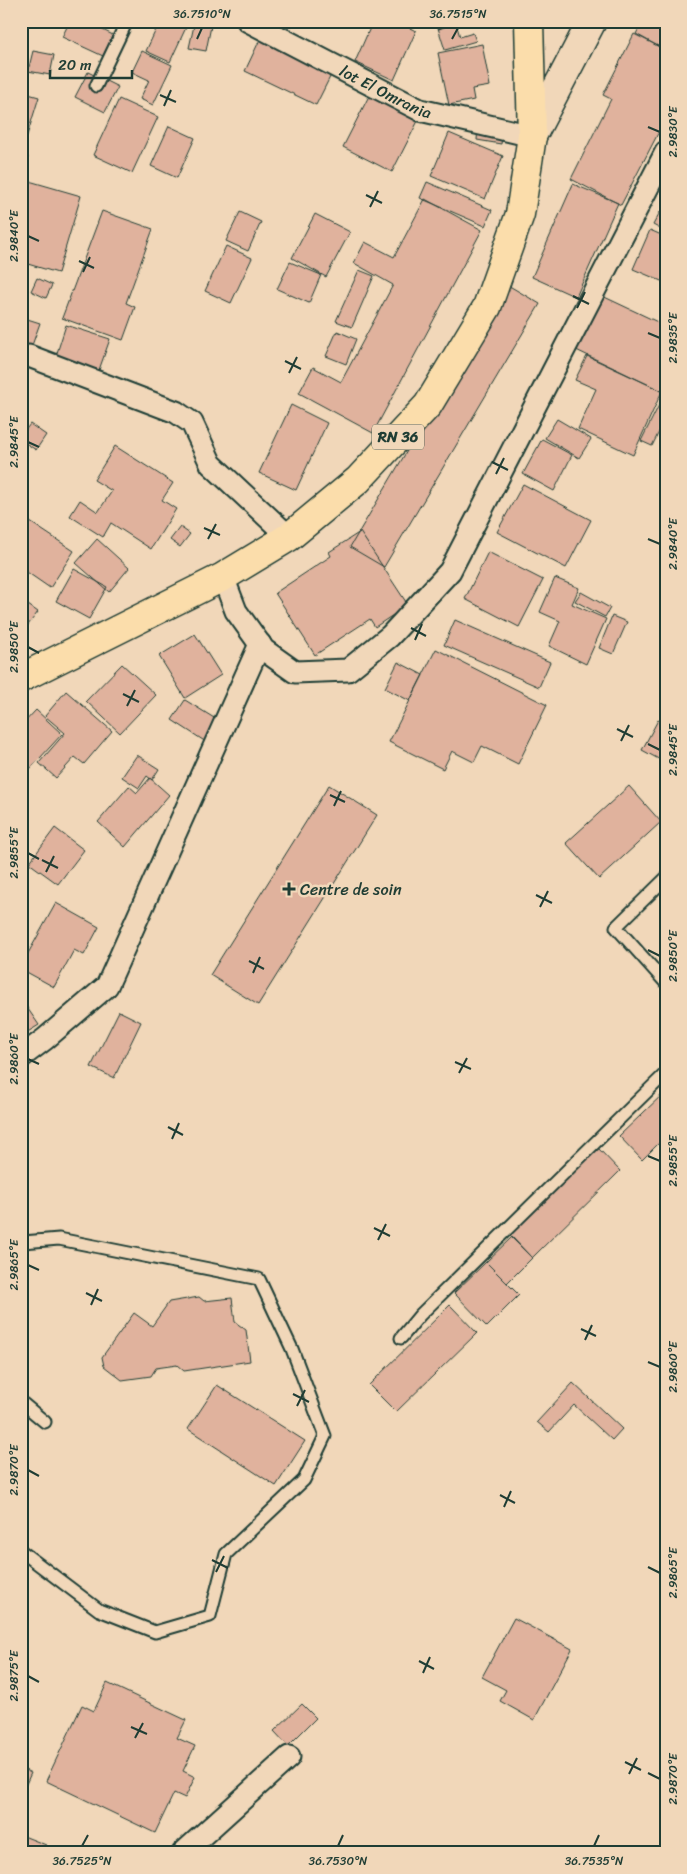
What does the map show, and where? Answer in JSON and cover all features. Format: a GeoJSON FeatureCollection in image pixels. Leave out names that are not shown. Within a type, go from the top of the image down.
{"type":"FeatureCollection","features":[{"type":"Feature","properties":{"kind":"main road","name":"RN 36"},"geometry":{"type":"LineString","coordinates":[[21,678],[223,577],[289,537],[358,480],[428,405],[488,307],[520,214],[532,136],[529,21]]}},
{"type":"Feature","properties":{"kind":"street","name":"lot El Omrania"},"geometry":{"type":"LineString","coordinates":[[248,21],[420,110],[532,136]]}},
{"type":"Feature","properties":{"kind":"street"},"geometry":{"type":"LineString","coordinates":[[532,136],[592,21]]}},
{"type":"Feature","properties":{"kind":"street"},"geometry":{"type":"LineString","coordinates":[[223,577],[236,611],[264,650],[295,672],[348,670],[390,636],[450,571],[666,152]]}},
{"type":"Feature","properties":{"kind":"street"},"geometry":{"type":"LineString","coordinates":[[29,356],[176,412],[192,424],[211,464],[289,537]]}},
{"type":"Feature","properties":{"kind":"street"},"geometry":{"type":"LineString","coordinates":[[21,1057],[107,986],[260,644]]}},
{"type":"Feature","properties":{"kind":"street"},"geometry":{"type":"LineString","coordinates":[[183,1853],[289,1758]]}},
{"type":"Feature","properties":{"kind":"lane"},"geometry":{"type":"LineString","coordinates":[[96,86],[127,21]]}},
{"type":"Feature","properties":{"kind":"lane"},"geometry":{"type":"LineString","coordinates":[[666,878],[616,927],[666,982]]}},
{"type":"Feature","properties":{"kind":"lane"},"geometry":{"type":"LineString","coordinates":[[402,1338],[420,1316],[666,1073]]}},
{"type":"Feature","properties":{"kind":"lane"},"geometry":{"type":"LineString","coordinates":[[21,1246],[23,1242],[58,1239],[258,1279],[292,1349],[325,1436],[304,1480],[226,1554],[210,1616],[155,1632],[100,1610],[21,1551]]}},
{"type":"Feature","properties":{"kind":"lane"},"geometry":{"type":"LineString","coordinates":[[21,1402],[45,1422]]}},
{"type":"Feature","properties":{"kind":"building"},"geometry":{"type":"Polygon","coordinates":[[[70,21],[84,21],[113,35],[103,56],[62,37],[70,21]]]}},
{"type":"Feature","properties":{"kind":"building"},"geometry":{"type":"Polygon","coordinates":[[[160,21],[189,21],[170,62],[146,51],[160,21]]]}},
{"type":"Feature","properties":{"kind":"building"},"geometry":{"type":"Polygon","coordinates":[[[195,21],[212,21],[206,51],[189,48],[195,21]]]}},
{"type":"Feature","properties":{"kind":"building"},"geometry":{"type":"Polygon","coordinates":[[[373,21],[395,21],[416,31],[394,80],[355,62],[373,21]]]}},
{"type":"Feature","properties":{"kind":"building"},"geometry":{"type":"Polygon","coordinates":[[[436,21],[459,21],[439,29],[436,21]]]}},
{"type":"Feature","properties":{"kind":"building"},"geometry":{"type":"Polygon","coordinates":[[[643,21],[650,21],[666,29],[666,43],[663,49],[636,34],[643,21]]]}},
{"type":"Feature","properties":{"kind":"building"},"geometry":{"type":"Polygon","coordinates":[[[456,23],[460,37],[473,33],[476,41],[445,50],[438,28],[456,23]]]}},
{"type":"Feature","properties":{"kind":"building"},"geometry":{"type":"Polygon","coordinates":[[[263,33],[335,67],[316,105],[245,71],[263,33]]]}},
{"type":"Feature","properties":{"kind":"building"},"geometry":{"type":"Polygon","coordinates":[[[634,34],[666,50],[666,107],[661,116],[666,118],[621,205],[571,179],[611,99],[603,95],[634,34]]]}},
{"type":"Feature","properties":{"kind":"building"},"geometry":{"type":"Polygon","coordinates":[[[482,44],[490,86],[472,89],[474,100],[449,105],[438,53],[482,44]]]}},
{"type":"Feature","properties":{"kind":"building"},"geometry":{"type":"Polygon","coordinates":[[[33,51],[54,55],[50,75],[28,71],[33,51]]]}},
{"type":"Feature","properties":{"kind":"building"},"geometry":{"type":"Polygon","coordinates":[[[142,51],[172,65],[153,105],[140,99],[149,80],[132,72],[142,51]]]}},
{"type":"Feature","properties":{"kind":"building"},"geometry":{"type":"Polygon","coordinates":[[[88,72],[118,87],[105,112],[75,97],[88,72]]]}},
{"type":"Feature","properties":{"kind":"building"},"geometry":{"type":"Polygon","coordinates":[[[372,90],[421,115],[392,172],[343,147],[372,90]]]}},
{"type":"Feature","properties":{"kind":"building"},"geometry":{"type":"Polygon","coordinates":[[[21,92],[39,97],[25,142],[21,141],[21,92]]]}},
{"type":"Feature","properties":{"kind":"building"},"geometry":{"type":"Polygon","coordinates":[[[119,99],[158,117],[132,173],[93,155],[119,99]]]}},
{"type":"Feature","properties":{"kind":"building"},"geometry":{"type":"Polygon","coordinates":[[[169,126],[195,138],[177,178],[151,166],[169,126]]]}},
{"type":"Feature","properties":{"kind":"building"},"geometry":{"type":"Polygon","coordinates":[[[478,126],[503,130],[501,144],[477,140],[478,126]]]}},
{"type":"Feature","properties":{"kind":"building"},"geometry":{"type":"Polygon","coordinates":[[[449,133],[503,156],[485,199],[431,176],[449,133]]]}},
{"type":"Feature","properties":{"kind":"building"},"geometry":{"type":"Polygon","coordinates":[[[21,155],[28,157],[21,179],[21,155]]]}},
{"type":"Feature","properties":{"kind":"building"},"geometry":{"type":"Polygon","coordinates":[[[29,181],[81,196],[58,273],[21,262],[21,208],[29,181]]]}},
{"type":"Feature","properties":{"kind":"building"},"geometry":{"type":"Polygon","coordinates":[[[427,182],[492,210],[485,226],[420,198],[427,182]]]}},
{"type":"Feature","properties":{"kind":"building"},"geometry":{"type":"Polygon","coordinates":[[[573,184],[618,203],[576,297],[532,277],[573,184]]]}},
{"type":"Feature","properties":{"kind":"building"},"geometry":{"type":"Polygon","coordinates":[[[425,199],[482,230],[373,433],[299,393],[313,367],[341,382],[393,285],[354,263],[365,242],[394,257],[425,199]]]}},
{"type":"Feature","properties":{"kind":"building"},"geometry":{"type":"Polygon","coordinates":[[[102,211],[153,229],[126,303],[135,307],[123,340],[62,318],[102,211]]]}},
{"type":"Feature","properties":{"kind":"building"},"geometry":{"type":"Polygon","coordinates":[[[240,212],[261,222],[248,251],[226,241],[240,212]]]}},
{"type":"Feature","properties":{"kind":"building"},"geometry":{"type":"Polygon","coordinates":[[[660,212],[666,216],[666,232],[653,225],[660,212]]]}},
{"type":"Feature","properties":{"kind":"building"},"geometry":{"type":"Polygon","coordinates":[[[315,214],[350,232],[326,277],[292,258],[315,214]]]}},
{"type":"Feature","properties":{"kind":"building"},"geometry":{"type":"Polygon","coordinates":[[[650,230],[666,237],[666,283],[633,269],[650,230]]]}},
{"type":"Feature","properties":{"kind":"building"},"geometry":{"type":"Polygon","coordinates":[[[226,246],[252,258],[231,303],[205,291],[226,246]]]}},
{"type":"Feature","properties":{"kind":"building"},"geometry":{"type":"Polygon","coordinates":[[[290,262],[321,275],[309,303],[277,289],[290,262]]]}},
{"type":"Feature","properties":{"kind":"building"},"geometry":{"type":"Polygon","coordinates":[[[359,270],[374,276],[352,327],[336,321],[359,270]]]}},
{"type":"Feature","properties":{"kind":"building"},"geometry":{"type":"Polygon","coordinates":[[[37,278],[52,285],[46,298],[31,291],[37,278]]]}},
{"type":"Feature","properties":{"kind":"building"},"geometry":{"type":"Polygon","coordinates":[[[506,284],[540,304],[384,567],[350,547],[506,284]]]}},
{"type":"Feature","properties":{"kind":"building"},"geometry":{"type":"Polygon","coordinates":[[[596,293],[666,326],[666,393],[570,347],[596,293]]]}},
{"type":"Feature","properties":{"kind":"building"},"geometry":{"type":"Polygon","coordinates":[[[21,317],[40,323],[30,351],[21,348],[21,317]]]}},
{"type":"Feature","properties":{"kind":"building"},"geometry":{"type":"Polygon","coordinates":[[[66,325],[110,339],[99,370],[56,356],[66,325]]]}},
{"type":"Feature","properties":{"kind":"building"},"geometry":{"type":"Polygon","coordinates":[[[337,331],[356,339],[346,364],[326,356],[337,331]]]}},
{"type":"Feature","properties":{"kind":"building"},"geometry":{"type":"Polygon","coordinates":[[[587,356],[662,391],[633,455],[578,429],[596,389],[575,380],[587,356]]]}},
{"type":"Feature","properties":{"kind":"building"},"geometry":{"type":"Polygon","coordinates":[[[665,393],[666,418],[652,446],[641,441],[665,393]]]}},
{"type":"Feature","properties":{"kind":"building"},"geometry":{"type":"Polygon","coordinates":[[[291,405],[327,423],[296,490],[259,473],[291,405]]]}},
{"type":"Feature","properties":{"kind":"building"},"geometry":{"type":"Polygon","coordinates":[[[557,419],[591,439],[579,458],[545,438],[557,419]]]}},
{"type":"Feature","properties":{"kind":"building"},"geometry":{"type":"Polygon","coordinates":[[[30,424],[46,435],[36,450],[21,440],[21,436],[30,424]]]}},
{"type":"Feature","properties":{"kind":"building"},"geometry":{"type":"Polygon","coordinates":[[[542,439],[572,455],[554,491],[523,474],[542,439]]]}},
{"type":"Feature","properties":{"kind":"building"},"geometry":{"type":"Polygon","coordinates":[[[115,446],[173,483],[162,500],[176,509],[151,549],[111,523],[103,537],[70,516],[80,500],[98,512],[112,491],[94,480],[115,446]]]}},
{"type":"Feature","properties":{"kind":"building"},"geometry":{"type":"Polygon","coordinates":[[[523,484],[591,520],[566,568],[497,532],[523,484]]]}},
{"type":"Feature","properties":{"kind":"building"},"geometry":{"type":"Polygon","coordinates":[[[21,516],[74,551],[50,588],[21,568],[21,516]]]}},
{"type":"Feature","properties":{"kind":"building"},"geometry":{"type":"Polygon","coordinates":[[[180,527],[190,534],[180,547],[170,540],[180,527]]]}},
{"type":"Feature","properties":{"kind":"building"},"geometry":{"type":"Polygon","coordinates":[[[360,532],[408,605],[375,627],[370,619],[315,655],[275,593],[331,556],[329,552],[360,532]]]}},
{"type":"Feature","properties":{"kind":"building"},"geometry":{"type":"Polygon","coordinates":[[[97,539],[129,568],[109,592],[76,563],[97,539]]]}},
{"type":"Feature","properties":{"kind":"building"},"geometry":{"type":"Polygon","coordinates":[[[488,552],[543,580],[519,627],[465,599],[488,552]]]}},
{"type":"Feature","properties":{"kind":"building"},"geometry":{"type":"Polygon","coordinates":[[[74,569],[107,587],[89,619],[56,601],[74,569]]]}},
{"type":"Feature","properties":{"kind":"building"},"geometry":{"type":"Polygon","coordinates":[[[555,578],[579,588],[572,604],[606,619],[586,664],[549,646],[560,621],[540,612],[555,578]]]}},
{"type":"Feature","properties":{"kind":"building"},"geometry":{"type":"Polygon","coordinates":[[[581,592],[610,608],[605,617],[575,601],[581,592]]]}},
{"type":"Feature","properties":{"kind":"building"},"geometry":{"type":"Polygon","coordinates":[[[21,600],[38,612],[21,634],[21,600]]]}},
{"type":"Feature","properties":{"kind":"building"},"geometry":{"type":"Polygon","coordinates":[[[612,616],[627,622],[613,654],[599,648],[612,616]]]}},
{"type":"Feature","properties":{"kind":"building"},"geometry":{"type":"Polygon","coordinates":[[[455,620],[550,662],[539,687],[444,645],[455,620]]]}},
{"type":"Feature","properties":{"kind":"building"},"geometry":{"type":"Polygon","coordinates":[[[195,634],[221,675],[185,698],[159,656],[195,634]]]}},
{"type":"Feature","properties":{"kind":"building"},"geometry":{"type":"Polygon","coordinates":[[[436,649],[547,705],[518,764],[482,746],[474,762],[452,751],[443,769],[389,742],[436,649]]]}},
{"type":"Feature","properties":{"kind":"building"},"geometry":{"type":"Polygon","coordinates":[[[398,662],[423,675],[410,701],[385,688],[398,662]]]}},
{"type":"Feature","properties":{"kind":"building"},"geometry":{"type":"Polygon","coordinates":[[[122,664],[156,695],[120,733],[86,701],[122,664]]]}},
{"type":"Feature","properties":{"kind":"building"},"geometry":{"type":"Polygon","coordinates":[[[66,691],[112,731],[84,764],[75,757],[56,778],[39,763],[65,733],[45,716],[66,691]]]}},
{"type":"Feature","properties":{"kind":"building"},"geometry":{"type":"Polygon","coordinates":[[[185,700],[219,721],[206,742],[172,720],[185,700]]]}},
{"type":"Feature","properties":{"kind":"building"},"geometry":{"type":"Polygon","coordinates":[[[36,710],[62,734],[29,770],[21,763],[21,726],[36,710]]]}},
{"type":"Feature","properties":{"kind":"building"},"geometry":{"type":"Polygon","coordinates":[[[658,720],[666,724],[666,763],[642,750],[658,720]]]}},
{"type":"Feature","properties":{"kind":"building"},"geometry":{"type":"Polygon","coordinates":[[[137,755],[159,769],[152,780],[147,776],[139,788],[122,777],[137,755]]]}},
{"type":"Feature","properties":{"kind":"building"},"geometry":{"type":"Polygon","coordinates":[[[150,778],[169,795],[125,847],[98,822],[129,786],[137,793],[150,778]]]}},
{"type":"Feature","properties":{"kind":"building"},"geometry":{"type":"Polygon","coordinates":[[[329,785],[377,815],[258,1005],[210,975],[329,785]]]}},
{"type":"Feature","properties":{"kind":"building"},"geometry":{"type":"Polygon","coordinates":[[[629,786],[661,822],[599,879],[566,843],[629,786]]]}},
{"type":"Feature","properties":{"kind":"building"},"geometry":{"type":"Polygon","coordinates":[[[55,828],[84,850],[58,884],[29,863],[55,828]]]}},
{"type":"Feature","properties":{"kind":"building"},"geometry":{"type":"Polygon","coordinates":[[[56,903],[99,927],[84,955],[74,950],[54,987],[21,969],[21,966],[56,903]]]}},
{"type":"Feature","properties":{"kind":"building"},"geometry":{"type":"Polygon","coordinates":[[[21,999],[39,1025],[21,1036],[21,999]]]}},
{"type":"Feature","properties":{"kind":"building"},"geometry":{"type":"Polygon","coordinates":[[[119,1011],[141,1022],[114,1078],[91,1067],[119,1011]]]}},
{"type":"Feature","properties":{"kind":"building"},"geometry":{"type":"Polygon","coordinates":[[[666,1091],[666,1136],[642,1160],[619,1136],[666,1091]]]}},
{"type":"Feature","properties":{"kind":"building"},"geometry":{"type":"Polygon","coordinates":[[[598,1148],[620,1171],[532,1258],[509,1235],[598,1148]]]}},
{"type":"Feature","properties":{"kind":"building"},"geometry":{"type":"Polygon","coordinates":[[[512,1237],[532,1258],[507,1283],[486,1262],[512,1237]]]}},
{"type":"Feature","properties":{"kind":"building"},"geometry":{"type":"Polygon","coordinates":[[[486,1262],[519,1295],[487,1327],[454,1293],[486,1262]]]}},
{"type":"Feature","properties":{"kind":"building"},"geometry":{"type":"Polygon","coordinates":[[[199,1297],[204,1301],[232,1298],[235,1322],[246,1330],[250,1361],[184,1371],[177,1365],[156,1368],[151,1376],[122,1380],[104,1366],[102,1357],[134,1313],[152,1326],[169,1302],[199,1297]]]}},
{"type":"Feature","properties":{"kind":"building"},"geometry":{"type":"Polygon","coordinates":[[[450,1305],[477,1333],[396,1412],[369,1385],[450,1305]]]}},
{"type":"Feature","properties":{"kind":"building"},"geometry":{"type":"Polygon","coordinates":[[[573,1383],[622,1429],[612,1440],[574,1405],[549,1432],[537,1422],[573,1383]]]}},
{"type":"Feature","properties":{"kind":"building"},"geometry":{"type":"Polygon","coordinates":[[[217,1385],[305,1441],[276,1486],[188,1429],[217,1385]]]}},
{"type":"Feature","properties":{"kind":"building"},"geometry":{"type":"Polygon","coordinates":[[[514,1618],[572,1649],[534,1720],[500,1701],[506,1690],[482,1677],[514,1618]]]}},
{"type":"Feature","properties":{"kind":"building"},"geometry":{"type":"Polygon","coordinates":[[[107,1683],[186,1720],[177,1738],[195,1746],[183,1771],[195,1777],[185,1798],[174,1793],[155,1833],[46,1781],[82,1705],[94,1711],[107,1683]]]}},
{"type":"Feature","properties":{"kind":"building"},"geometry":{"type":"Polygon","coordinates":[[[302,1704],[316,1718],[288,1746],[274,1731],[302,1704]]]}},
{"type":"Feature","properties":{"kind":"building"},"geometry":{"type":"Polygon","coordinates":[[[21,1768],[31,1773],[21,1795],[21,1768]]]}},
{"type":"Feature","properties":{"kind":"building"},"geometry":{"type":"Polygon","coordinates":[[[21,1835],[46,1845],[43,1853],[21,1853],[21,1835]]]}},
{"type":"Feature","properties":{"kind":"place","name":"Centre de soin"},"geometry":{"type":"Point","coordinates":[289,889]}}]}
